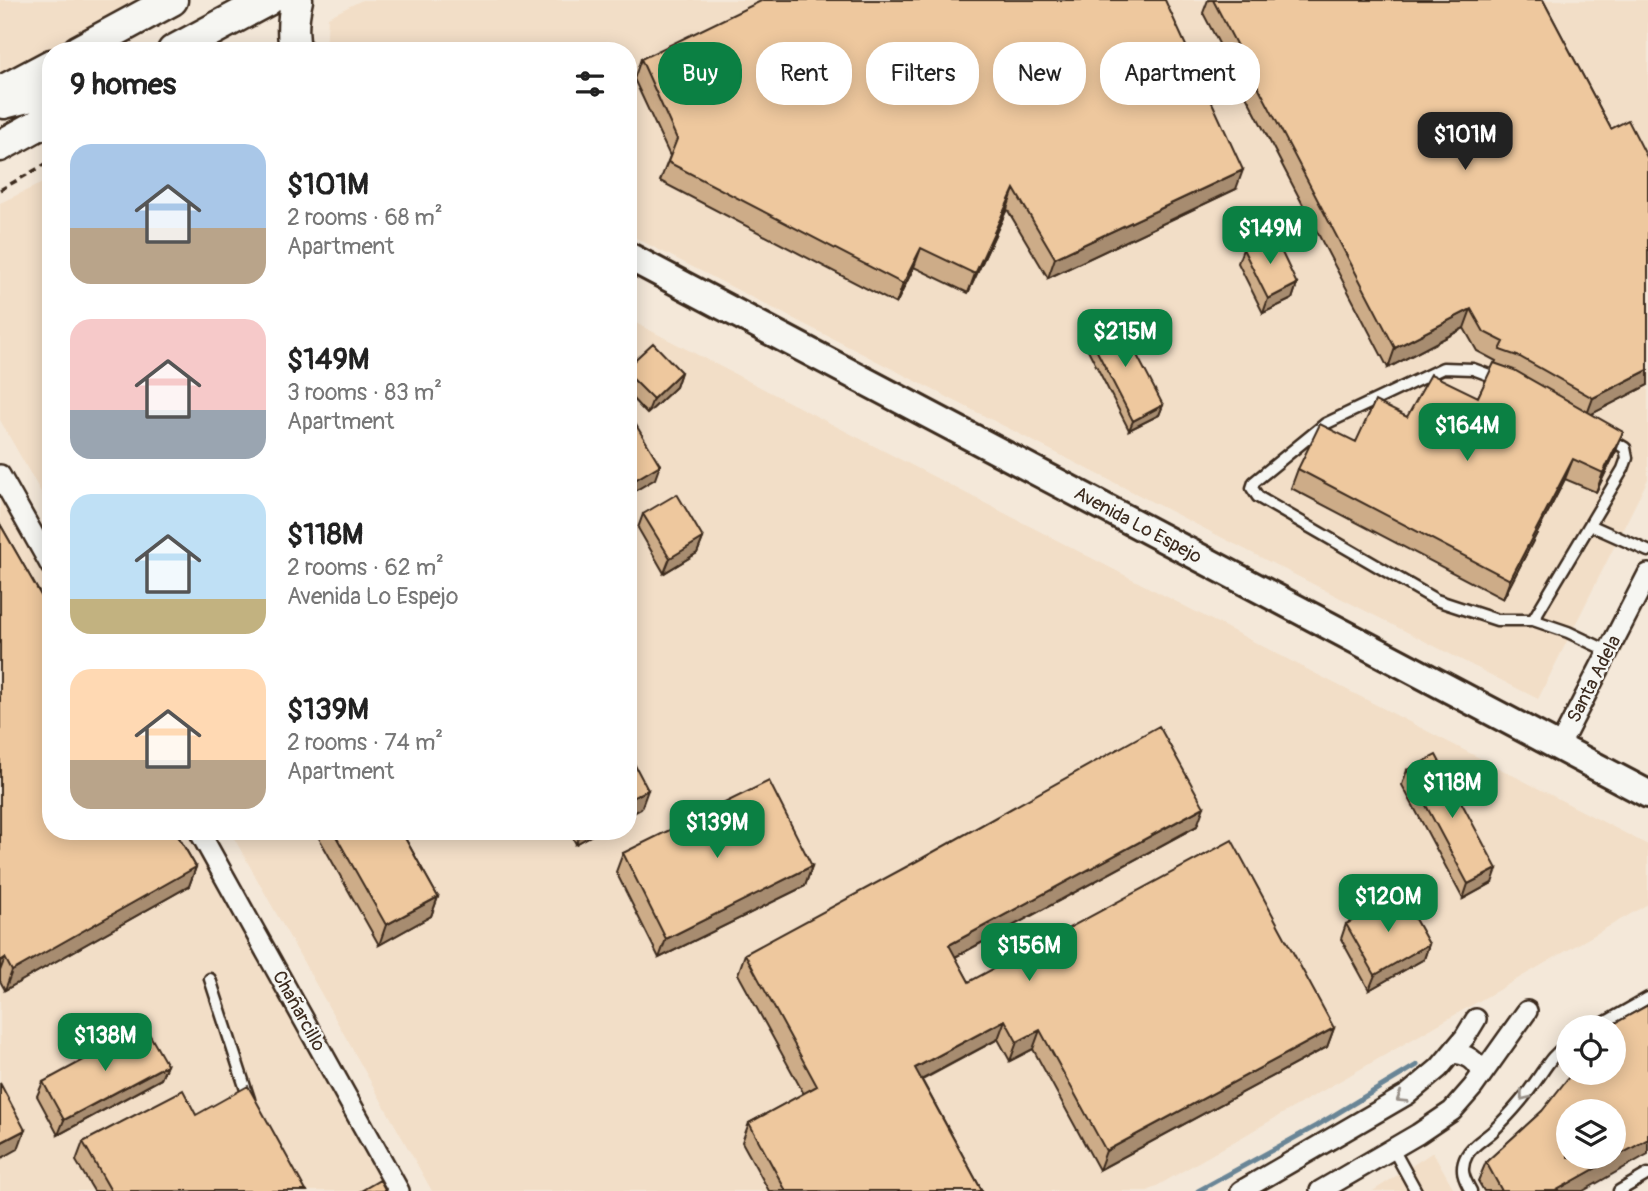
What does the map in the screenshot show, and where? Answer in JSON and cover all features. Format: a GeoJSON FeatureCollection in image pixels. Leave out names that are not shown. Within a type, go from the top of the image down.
{"type":"FeatureCollection","features":[{"type":"Feature","properties":{"kind":"main road"},"geometry":{"type":"LineString","coordinates":[[95,42],[173,0]]}},
{"type":"Feature","properties":{"kind":"main road"},"geometry":{"type":"LineString","coordinates":[[190,42],[268,0]]}},
{"type":"Feature","properties":{"kind":"main road"},"geometry":{"type":"LineString","coordinates":[[277,42],[275,32],[279,0]]}},
{"type":"Feature","properties":{"kind":"main road"},"geometry":{"type":"LineString","coordinates":[[294,42],[293,21],[297,0]]}},
{"type":"Feature","properties":{"kind":"main road"},"geometry":{"type":"LineString","coordinates":[[0,92],[42,70]]}},
{"type":"Feature","properties":{"kind":"main road"},"geometry":{"type":"LineString","coordinates":[[0,104],[42,93]]}},
{"type":"Feature","properties":{"kind":"main road"},"geometry":{"type":"LineString","coordinates":[[0,146],[42,125]]}},
{"type":"Feature","properties":{"kind":"main road","name":"Avenida Lo Espejo"},"geometry":{"type":"LineString","coordinates":[[637,261],[1648,794]]}},
{"type":"Feature","properties":{"kind":"street"},"geometry":{"type":"LineString","coordinates":[[0,475],[42,550]]}},
{"type":"Feature","properties":{"kind":"street","name":"Santa Adela"},"geometry":{"type":"LineString","coordinates":[[1559,747],[1648,574]]}},
{"type":"Feature","properties":{"kind":"street","name":"Chañarcillo"},"geometry":{"type":"LineString","coordinates":[[204,840],[399,1191]]}},
{"type":"Feature","properties":{"kind":"street"},"geometry":{"type":"LineString","coordinates":[[1320,1191],[1452,1111],[1473,1087],[1527,1011]]}},
{"type":"Feature","properties":{"kind":"street"},"geometry":{"type":"LineString","coordinates":[[1255,1188],[1424,1082],[1452,1053],[1476,1019]]}},
{"type":"Feature","properties":{"kind":"street"},"geometry":{"type":"LineString","coordinates":[[1452,1053],[1466,1055],[1472,1059],[1482,1074]]}},
{"type":"Feature","properties":{"kind":"lane"},"geometry":{"type":"LineString","coordinates":[[1510,383],[1473,369],[1443,368],[1325,424],[1254,482],[1252,488],[1258,497],[1436,600],[1497,620],[1533,620],[1568,632],[1608,651]]}},
{"type":"Feature","properties":{"kind":"lane"},"geometry":{"type":"LineString","coordinates":[[1533,620],[1623,469],[1627,458],[1625,448],[1602,435]]}},
{"type":"Feature","properties":{"kind":"lane"},"geometry":{"type":"LineString","coordinates":[[1590,525],[1648,551]]}},
{"type":"Feature","properties":{"kind":"lane"},"geometry":{"type":"LineString","coordinates":[[210,979],[253,1107]]}},
{"type":"Feature","properties":{"kind":"lane"},"geometry":{"type":"LineString","coordinates":[[1618,1015],[1648,998]]}},
{"type":"Feature","properties":{"kind":"lane"},"geometry":{"type":"LineString","coordinates":[[1471,1191],[1463,1177],[1468,1153],[1515,1108],[1556,1053]]}},
{"type":"Feature","properties":{"kind":"lane"},"geometry":{"type":"LineString","coordinates":[[1393,1149],[1416,1191]]}},
{"type":"Feature","properties":{"kind":"lane"},"geometry":{"type":"LineString","coordinates":[[1619,1191],[1648,1174]]}},
{"type":"Feature","properties":{"kind":"path"},"geometry":{"type":"LineString","coordinates":[[0,190],[42,166]]}},
{"type":"Feature","properties":{"kind":"shaded area"},"geometry":{"type":"Polygon","coordinates":[[[0,0],[140,0],[64,42],[42,42],[42,54],[0,77],[0,0]]]}},
{"type":"Feature","properties":{"kind":"shaded area"},"geometry":{"type":"Polygon","coordinates":[[[362,0],[1648,0],[1648,479],[1538,699],[637,239],[637,42],[327,42],[328,17],[362,0]]]}},
{"type":"Feature","properties":{"kind":"shaded area"},"geometry":{"type":"Polygon","coordinates":[[[42,183],[42,494],[0,420],[0,203],[42,183]]]}},
{"type":"Feature","properties":{"kind":"shaded area"},"geometry":{"type":"Polygon","coordinates":[[[637,324],[1648,845],[1648,904],[1148,1191],[432,1191],[235,840],[637,840],[637,324]]]}},
{"type":"Feature","properties":{"kind":"shaded area"},"geometry":{"type":"Polygon","coordinates":[[[0,496],[42,568],[42,840],[198,840],[401,1191],[0,1191],[0,496]]]}},
{"type":"Feature","properties":{"kind":"shaded area"},"geometry":{"type":"Polygon","coordinates":[[[1433,1152],[1455,1191],[1373,1191],[1433,1152]]]}},
{"type":"Feature","properties":{"kind":"building"},"geometry":{"type":"Polygon","coordinates":[[[763,0],[1165,0],[1184,42],[1100,42],[1100,105],[1213,105],[1243,170],[1055,258],[1014,189],[975,274],[921,248],[903,284],[668,162],[677,139],[662,105],[742,105],[742,42],[676,42],[763,0]]]}},
{"type":"Feature","properties":{"kind":"building"},"geometry":{"type":"Polygon","coordinates":[[[1213,0],[1543,0],[1611,129],[1628,120],[1648,159],[1648,370],[1593,398],[1520,357],[1500,350],[1504,342],[1484,332],[1471,309],[1395,348],[1260,90],[1260,42],[1235,42],[1213,0]]]}},
{"type":"Feature","properties":{"kind":"building"},"geometry":{"type":"Polygon","coordinates":[[[658,51],[658,97],[641,59],[658,51]]]}},
{"type":"Feature","properties":{"kind":"building"},"geometry":{"type":"Polygon","coordinates":[[[1273,234],[1297,284],[1268,299],[1243,249],[1273,234]]]}},
{"type":"Feature","properties":{"kind":"building"},"geometry":{"type":"Polygon","coordinates":[[[1117,317],[1163,405],[1133,421],[1087,332],[1117,317]]]}},
{"type":"Feature","properties":{"kind":"building"},"geometry":{"type":"Polygon","coordinates":[[[653,343],[681,372],[653,399],[637,383],[637,358],[653,343]]]}},
{"type":"Feature","properties":{"kind":"building"},"geometry":{"type":"Polygon","coordinates":[[[1494,363],[1514,370],[1623,432],[1603,473],[1573,459],[1510,580],[1298,469],[1320,424],[1356,442],[1375,401],[1407,417],[1431,374],[1478,397],[1494,363]]]}},
{"type":"Feature","properties":{"kind":"building"},"geometry":{"type":"Polygon","coordinates":[[[637,427],[660,465],[637,479],[637,427]]]}},
{"type":"Feature","properties":{"kind":"building"},"geometry":{"type":"Polygon","coordinates":[[[677,494],[703,538],[670,558],[643,514],[677,494]]]}},
{"type":"Feature","properties":{"kind":"building"},"geometry":{"type":"Polygon","coordinates":[[[0,524],[42,597],[42,840],[180,840],[196,867],[12,971],[5,958],[0,961],[0,524]]]}},
{"type":"Feature","properties":{"kind":"building"},"geometry":{"type":"Polygon","coordinates":[[[1159,726],[1204,807],[949,945],[969,982],[1232,840],[1334,1028],[1106,1151],[1040,1030],[1017,1042],[1005,1020],[915,1068],[982,1191],[786,1191],[749,1123],[817,1086],[745,954],[1159,726]]]}},
{"type":"Feature","properties":{"kind":"building"},"geometry":{"type":"Polygon","coordinates":[[[1436,755],[1497,869],[1468,884],[1407,770],[1436,755]]]}},
{"type":"Feature","properties":{"kind":"building"},"geometry":{"type":"Polygon","coordinates":[[[637,769],[648,790],[637,796],[637,769]]]}},
{"type":"Feature","properties":{"kind":"building"},"geometry":{"type":"Polygon","coordinates":[[[769,781],[812,866],[666,939],[623,853],[769,781]]]}},
{"type":"Feature","properties":{"kind":"building"},"geometry":{"type":"Polygon","coordinates":[[[338,840],[406,840],[438,897],[386,925],[338,840]]]}},
{"type":"Feature","properties":{"kind":"building"},"geometry":{"type":"Polygon","coordinates":[[[1401,894],[1429,944],[1375,975],[1346,924],[1401,894]]]}},
{"type":"Feature","properties":{"kind":"building"},"geometry":{"type":"Polygon","coordinates":[[[1648,1005],[1648,1139],[1626,1151],[1626,1099],[1556,1099],[1556,1169],[1594,1169],[1555,1191],[1502,1191],[1486,1162],[1542,1111],[1563,1085],[1626,1085],[1626,1017],[1648,1005]]]}},
{"type":"Feature","properties":{"kind":"building"},"geometry":{"type":"Polygon","coordinates":[[[144,1025],[167,1065],[64,1120],[43,1082],[144,1025]]]}},
{"type":"Feature","properties":{"kind":"building"},"geometry":{"type":"Polygon","coordinates":[[[0,1083],[25,1130],[0,1143],[0,1083]]]}},
{"type":"Feature","properties":{"kind":"building"},"geometry":{"type":"Polygon","coordinates":[[[248,1086],[306,1191],[111,1191],[83,1142],[183,1090],[196,1115],[248,1086]]]}},
{"type":"Feature","properties":{"kind":"building"},"geometry":{"type":"Polygon","coordinates":[[[380,1180],[386,1191],[361,1191],[380,1180]]]}},
{"type":"Feature","properties":{"kind":"waterway"},"geometry":{"type":"LineString","coordinates":[[1198,1191],[1316,1126],[1417,1065]]}}]}
